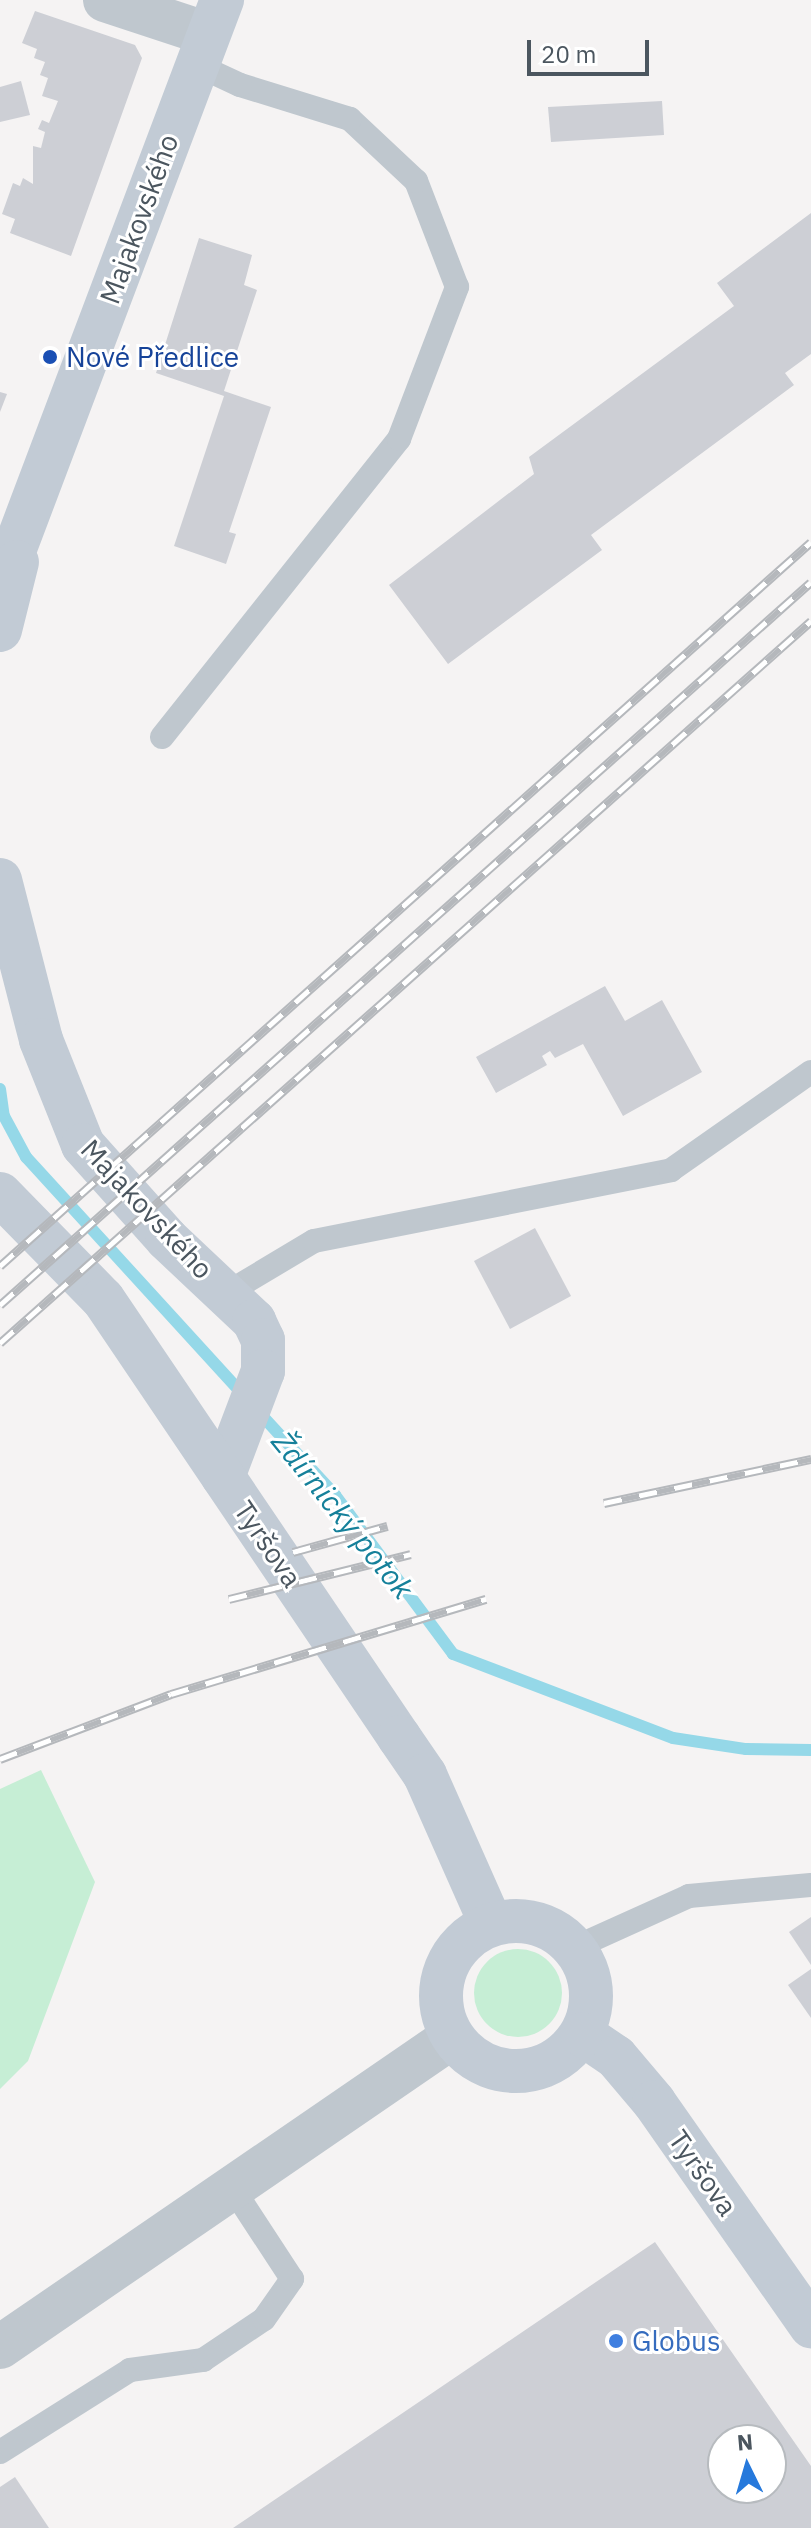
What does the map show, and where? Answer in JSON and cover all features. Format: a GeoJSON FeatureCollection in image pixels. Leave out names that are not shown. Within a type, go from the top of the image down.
{"type":"FeatureCollection","features":[{"type":"Feature","properties":{"kind":"main road","name":"Majakovského"},"geometry":{"type":"LineString","coordinates":[[0,588],[12,524],[209,33]]}},
{"type":"Feature","properties":{"kind":"main road","name":"Majakovského"},"geometry":{"type":"LineString","coordinates":[[0,630],[12,524]]}},
{"type":"Feature","properties":{"kind":"main road","name":"Majakovského"},"geometry":{"type":"LineString","coordinates":[[0,880],[41,1040],[83,1145],[167,1239],[254,1321],[263,1340],[263,1371],[223,1477]]}},
{"type":"Feature","properties":{"kind":"main road","name":"Tyršova"},"geometry":{"type":"LineString","coordinates":[[0,1194],[103,1299],[425,1775],[491,1924]]}},
{"type":"Feature","properties":{"kind":"main road"},"geometry":{"type":"LineString","coordinates":[[536,1923],[574,1948],[592,1990],[582,2034],[565,2054],[543,2067],[518,2072],[470,2056],[452,2037],[443,2016],[445,1968],[458,1948],[491,1924],[536,1923]]}},
{"type":"Feature","properties":{"kind":"main road","name":"Tyršova"},"geometry":{"type":"LineString","coordinates":[[582,2034],[616,2057],[654,2102],[811,2326]]}},
{"type":"Feature","properties":{"kind":"street"},"geometry":{"type":"LineString","coordinates":[[105,0],[209,33]]}},
{"type":"Feature","properties":{"kind":"street"},"geometry":{"type":"LineString","coordinates":[[0,2347],[452,2037]]}},
{"type":"Feature","properties":{"kind":"lane"},"geometry":{"type":"LineString","coordinates":[[162,737],[399,439],[457,287],[416,181],[350,119],[240,85],[209,33]]}},
{"type":"Feature","properties":{"kind":"lane"},"geometry":{"type":"LineString","coordinates":[[227,1293],[314,1241],[671,1170],[811,1072]]}},
{"type":"Feature","properties":{"kind":"lane"},"geometry":{"type":"LineString","coordinates":[[574,1948],[689,1896],[811,1885]]}},
{"type":"Feature","properties":{"kind":"lane"},"geometry":{"type":"LineString","coordinates":[[0,2452],[130,2370],[203,2360],[264,2319],[292,2279],[233,2189]]}},
{"type":"Feature","properties":{"kind":"green space"},"geometry":{"type":"Polygon","coordinates":[[[41,1770],[95,1882],[28,2061],[0,2089],[0,1789],[41,1770]]]}},
{"type":"Feature","properties":{"kind":"green space"},"geometry":{"type":"Polygon","coordinates":[[[518,1949],[535,1952],[549,1962],[559,1976],[562,1993],[559,2010],[549,2024],[535,2034],[518,2037],[501,2034],[487,2024],[477,2010],[474,1993],[477,1976],[487,1962],[501,1952],[518,1949]]]}},
{"type":"Feature","properties":{"kind":"building"},"geometry":{"type":"Polygon","coordinates":[[[35,11],[135,45],[142,58],[71,256],[10,233],[15,219],[2,214],[13,183],[20,186],[23,178],[33,184],[33,146],[41,148],[45,132],[38,129],[42,120],[49,123],[58,101],[42,96],[48,78],[40,75],[45,62],[34,58],[37,49],[22,43],[35,11]]]}},
{"type":"Feature","properties":{"kind":"building"},"geometry":{"type":"Polygon","coordinates":[[[21,81],[30,115],[0,122],[0,87],[21,81]]]}},
{"type":"Feature","properties":{"kind":"building"},"geometry":{"type":"Polygon","coordinates":[[[662,101],[664,135],[551,142],[548,107],[662,101]]]}},
{"type":"Feature","properties":{"kind":"building"},"geometry":{"type":"Polygon","coordinates":[[[811,213],[811,354],[785,373],[794,385],[591,535],[602,550],[448,664],[389,585],[534,474],[529,457],[734,306],[717,283],[811,213]]]}},
{"type":"Feature","properties":{"kind":"building"},"geometry":{"type":"Polygon","coordinates":[[[199,238],[252,255],[244,285],[257,290],[224,391],[271,407],[229,532],[236,534],[226,564],[174,546],[224,396],[156,373],[199,238]]]}},
{"type":"Feature","properties":{"kind":"building"},"geometry":{"type":"Polygon","coordinates":[[[0,392],[7,394],[0,412],[0,392]]]}},
{"type":"Feature","properties":{"kind":"building"},"geometry":{"type":"Polygon","coordinates":[[[605,986],[625,1021],[662,1000],[702,1072],[623,1116],[583,1044],[555,1058],[550,1051],[542,1056],[547,1065],[496,1093],[476,1057],[605,986]]]}},
{"type":"Feature","properties":{"kind":"building"},"geometry":{"type":"Polygon","coordinates":[[[535,1228],[571,1296],[510,1329],[474,1261],[535,1228]]]}},
{"type":"Feature","properties":{"kind":"building"},"geometry":{"type":"Polygon","coordinates":[[[811,1917],[811,1965],[789,1932],[811,1917]]]}},
{"type":"Feature","properties":{"kind":"building"},"geometry":{"type":"Polygon","coordinates":[[[811,1969],[811,2018],[788,1985],[811,1969]]]}},
{"type":"Feature","properties":{"kind":"building","name":"Globus"},"geometry":{"type":"Polygon","coordinates":[[[655,2242],[782,2424],[707,2424],[707,2504],[787,2504],[787,2432],[811,2466],[811,2528],[233,2528],[655,2242]]]}},
{"type":"Feature","properties":{"kind":"building"},"geometry":{"type":"Polygon","coordinates":[[[15,2477],[49,2528],[0,2528],[0,2487],[15,2477]]]}},
{"type":"Feature","properties":{"kind":"waterway","name":"Ždírnický potok"},"geometry":{"type":"LineString","coordinates":[[0,1089],[4,1116],[26,1157],[244,1396]]}},
{"type":"Feature","properties":{"kind":"waterway","name":"Ždírnický potok"},"geometry":{"type":"LineString","coordinates":[[256,1409],[335,1495],[453,1654],[673,1738],[746,1749],[811,1750]]}},
{"type":"Feature","properties":{"kind":"railway"},"geometry":{"type":"LineString","coordinates":[[0,1266],[811,542]]}},
{"type":"Feature","properties":{"kind":"railway"},"geometry":{"type":"LineString","coordinates":[[0,1305],[811,582]]}},
{"type":"Feature","properties":{"kind":"railway"},"geometry":{"type":"LineString","coordinates":[[0,1343],[811,621]]}},
{"type":"Feature","properties":{"kind":"railway"},"geometry":{"type":"LineString","coordinates":[[604,1503],[811,1459]]}},
{"type":"Feature","properties":{"kind":"railway"},"geometry":{"type":"LineString","coordinates":[[293,1552],[387,1526]]}},
{"type":"Feature","properties":{"kind":"railway"},"geometry":{"type":"LineString","coordinates":[[229,1599],[411,1554]]}},
{"type":"Feature","properties":{"kind":"railway"},"geometry":{"type":"LineString","coordinates":[[0,1759],[171,1694],[486,1599]]}},
{"type":"Feature","properties":{"kind":"place","name":"Nové Předlice"},"geometry":{"type":"Point","coordinates":[50,357]}},
{"type":"Feature","properties":{"kind":"place","name":"Globus"},"geometry":{"type":"Point","coordinates":[616,2341]}}]}
